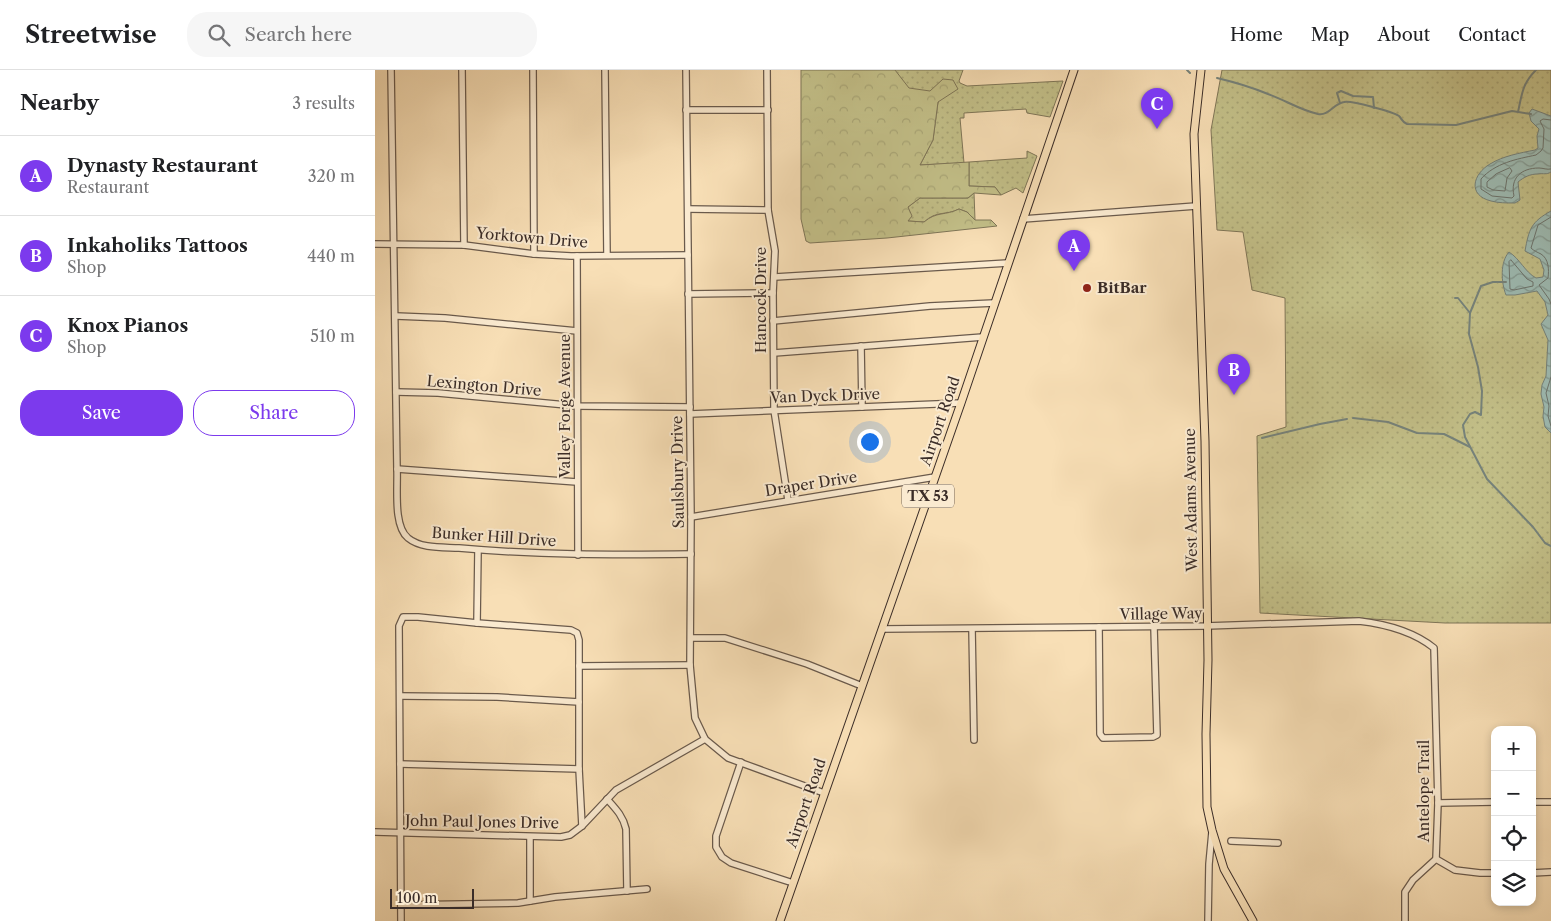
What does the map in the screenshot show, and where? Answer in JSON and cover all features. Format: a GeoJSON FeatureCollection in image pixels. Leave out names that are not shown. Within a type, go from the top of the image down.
{"type":"FeatureCollection","features":[{"type":"Feature","properties":{"kind":"main road","name":"Airport Road"},"geometry":{"type":"LineString","coordinates":[[780,921],[1075,70]]}},
{"type":"Feature","properties":{"kind":"main road","name":"West Adams Avenue"},"geometry":{"type":"LineString","coordinates":[[1201,70],[1194,134],[1205,441],[1207,798],[1212,830],[1224,870],[1253,921]]}},
{"type":"Feature","properties":{"kind":"street","name":"Bunker Hill Drive"},"geometry":{"type":"LineString","coordinates":[[391,70],[397,469],[401,530],[407,538],[425,545],[478,550],[578,555],[691,554]]}},
{"type":"Feature","properties":{"kind":"street"},"geometry":{"type":"LineString","coordinates":[[461,70],[464,245]]}},
{"type":"Feature","properties":{"kind":"street"},"geometry":{"type":"LineString","coordinates":[[533,70],[534,254]]}},
{"type":"Feature","properties":{"kind":"street"},"geometry":{"type":"LineString","coordinates":[[605,70],[607,255]]}},
{"type":"Feature","properties":{"kind":"street","name":"Saulsbury Drive"},"geometry":{"type":"LineString","coordinates":[[686,70],[691,665],[695,718],[705,739],[729,758],[824,793]]}},
{"type":"Feature","properties":{"kind":"street","name":"Hancock Drive"},"geometry":{"type":"LineString","coordinates":[[767,70],[767,210],[775,251],[773,293],[774,410],[788,500]]}},
{"type":"Feature","properties":{"kind":"street"},"geometry":{"type":"LineString","coordinates":[[686,110],[767,110]]}},
{"type":"Feature","properties":{"kind":"street"},"geometry":{"type":"LineString","coordinates":[[1023,219],[1196,206]]}},
{"type":"Feature","properties":{"kind":"street"},"geometry":{"type":"LineString","coordinates":[[687,209],[767,210]]}},
{"type":"Feature","properties":{"kind":"street","name":"Yorktown Drive"},"geometry":{"type":"LineString","coordinates":[[375,244],[464,245],[534,254],[577,256],[688,255]]}},
{"type":"Feature","properties":{"kind":"street","name":"Valley Forge Avenue"},"geometry":{"type":"LineString","coordinates":[[577,256],[578,555]]}},
{"type":"Feature","properties":{"kind":"street"},"geometry":{"type":"LineString","coordinates":[[775,277],[1008,262]]}},
{"type":"Feature","properties":{"kind":"street"},"geometry":{"type":"LineString","coordinates":[[688,294],[773,293]]}},
{"type":"Feature","properties":{"kind":"street"},"geometry":{"type":"LineString","coordinates":[[773,321],[930,306],[994,303]]}},
{"type":"Feature","properties":{"kind":"street"},"geometry":{"type":"LineString","coordinates":[[396,316],[445,318],[577,331]]}},
{"type":"Feature","properties":{"kind":"street"},"geometry":{"type":"LineString","coordinates":[[774,353],[983,337]]}},
{"type":"Feature","properties":{"kind":"street"},"geometry":{"type":"LineString","coordinates":[[861,346],[862,406]]}},
{"type":"Feature","properties":{"kind":"street","name":"Lexington Drive"},"geometry":{"type":"LineString","coordinates":[[396,392],[439,393],[577,406],[690,407]]}},
{"type":"Feature","properties":{"kind":"street","name":"Van Dyck Drive"},"geometry":{"type":"LineString","coordinates":[[690,414],[961,403]]}},
{"type":"Feature","properties":{"kind":"street"},"geometry":{"type":"LineString","coordinates":[[397,469],[577,482]]}},
{"type":"Feature","properties":{"kind":"street","name":"Draper Drive"},"geometry":{"type":"LineString","coordinates":[[691,516],[935,477]]}},
{"type":"Feature","properties":{"kind":"street"},"geometry":{"type":"LineString","coordinates":[[477,623],[478,550]]}},
{"type":"Feature","properties":{"kind":"street"},"geometry":{"type":"LineString","coordinates":[[401,921],[399,626],[403,617],[571,630],[577,633],[579,640],[579,768],[582,826]]}},
{"type":"Feature","properties":{"kind":"street","name":"Village Way"},"geometry":{"type":"LineString","coordinates":[[881,629],[1154,627],[1359,621],[1379,623],[1423,640],[1434,648]]}},
{"type":"Feature","properties":{"kind":"street"},"geometry":{"type":"LineString","coordinates":[[1099,627],[1100,734],[1103,738],[1153,737],[1157,735],[1154,627]]}},
{"type":"Feature","properties":{"kind":"street"},"geometry":{"type":"LineString","coordinates":[[972,628],[974,740]]}},
{"type":"Feature","properties":{"kind":"street"},"geometry":{"type":"LineString","coordinates":[[692,638],[725,638],[807,664],[862,686]]}},
{"type":"Feature","properties":{"kind":"street","name":"Antelope Trail"},"geometry":{"type":"LineString","coordinates":[[1405,921],[1405,892],[1413,880],[1436,859],[1438,802],[1434,648]]}},
{"type":"Feature","properties":{"kind":"street"},"geometry":{"type":"LineString","coordinates":[[579,666],[691,665]]}},
{"type":"Feature","properties":{"kind":"street"},"geometry":{"type":"LineString","coordinates":[[399,696],[497,697],[579,702]]}},
{"type":"Feature","properties":{"kind":"street","name":"John Paul Jones Drive"},"geometry":{"type":"LineString","coordinates":[[375,832],[561,838],[570,835],[582,826],[616,790],[705,739]]}},
{"type":"Feature","properties":{"kind":"street"},"geometry":{"type":"LineString","coordinates":[[741,762],[716,836],[716,847],[722,857],[731,863],[793,883]]}},
{"type":"Feature","properties":{"kind":"street"},"geometry":{"type":"LineString","coordinates":[[400,764],[579,768]]}},
{"type":"Feature","properties":{"kind":"street"},"geometry":{"type":"LineString","coordinates":[[607,799],[619,811],[626,829],[627,891]]}},
{"type":"Feature","properties":{"kind":"street"},"geometry":{"type":"LineString","coordinates":[[1438,802],[1491,802]]}},
{"type":"Feature","properties":{"kind":"street"},"geometry":{"type":"LineString","coordinates":[[1536,802],[1551,802]]}},
{"type":"Feature","properties":{"kind":"street"},"geometry":{"type":"LineString","coordinates":[[1208,921],[1209,864],[1212,830]]}},
{"type":"Feature","properties":{"kind":"street"},"geometry":{"type":"LineString","coordinates":[[530,837],[530,901]]}},
{"type":"Feature","properties":{"kind":"street"},"geometry":{"type":"LineString","coordinates":[[1231,842],[1278,843]]}},
{"type":"Feature","properties":{"kind":"street"},"geometry":{"type":"LineString","coordinates":[[1436,859],[1455,870],[1491,873]]}},
{"type":"Feature","properties":{"kind":"street"},"geometry":{"type":"LineString","coordinates":[[1536,873],[1551,872]]}},
{"type":"Feature","properties":{"kind":"street"},"geometry":{"type":"LineString","coordinates":[[401,904],[518,903],[555,897],[647,889]]}},
{"type":"Feature","properties":{"kind":"green space"},"geometry":{"type":"Polygon","coordinates":[[[801,70],[895,70],[909,88],[930,91],[943,79],[953,80],[958,89],[938,102],[933,140],[920,165],[969,162],[969,186],[995,187],[1001,195],[974,193],[968,198],[920,198],[908,207],[912,216],[908,221],[924,222],[933,216],[959,209],[967,212],[975,220],[991,220],[997,226],[887,238],[810,243],[806,241],[801,219],[801,70]]]}},
{"type":"Feature","properties":{"kind":"green space"},"geometry":{"type":"Polygon","coordinates":[[[848,70],[963,70],[959,81],[967,86],[1063,81],[1050,117],[1027,113],[1026,109],[964,113],[964,118],[960,118],[964,163],[920,165],[933,140],[938,102],[953,80],[925,121],[848,70]]]}},
{"type":"Feature","properties":{"kind":"green space"},"geometry":{"type":"Polygon","coordinates":[[[1222,70],[1551,70],[1551,623],[1445,623],[1260,613],[1257,436],[1286,427],[1285,298],[1252,290],[1243,232],[1217,230],[1211,130],[1222,70]]]}},
{"type":"Feature","properties":{"kind":"green space"},"geometry":{"type":"Polygon","coordinates":[[[1027,151],[1037,156],[1023,193],[1016,188],[1001,195],[995,187],[969,186],[969,162],[1027,158],[1027,151]]]}},
{"type":"Feature","properties":{"kind":"green space"},"geometry":{"type":"Polygon","coordinates":[[[974,193],[975,220],[967,212],[959,209],[937,214],[924,222],[908,221],[908,207],[920,198],[968,198],[974,193]]]}},
{"type":"Feature","properties":{"kind":"water"},"geometry":{"type":"Polygon","coordinates":[[[1532,109],[1551,116],[1551,172],[1530,175],[1518,182],[1520,200],[1515,203],[1497,202],[1483,198],[1478,194],[1475,184],[1484,168],[1500,159],[1538,148],[1537,136],[1539,129],[1531,121],[1529,113],[1532,109]]]}},
{"type":"Feature","properties":{"kind":"water"},"geometry":{"type":"Polygon","coordinates":[[[1551,211],[1551,433],[1545,427],[1541,394],[1546,376],[1548,340],[1541,324],[1548,315],[1545,302],[1537,291],[1506,295],[1502,272],[1504,261],[1509,252],[1536,278],[1543,277],[1544,270],[1540,259],[1525,251],[1532,227],[1539,219],[1551,211]]]}},
{"type":"Feature","properties":{"kind":"waterway"},"geometry":{"type":"LineString","coordinates":[[1187,70],[1190,73]]}},
{"type":"Feature","properties":{"kind":"waterway"},"geometry":{"type":"LineString","coordinates":[[1518,112],[1525,85],[1536,70]]}},
{"type":"Feature","properties":{"kind":"waterway"},"geometry":{"type":"LineString","coordinates":[[1217,78],[1255,89],[1318,114],[1325,113],[1344,102],[1355,103],[1395,114],[1407,124],[1456,125],[1512,111],[1531,114]]}},
{"type":"Feature","properties":{"kind":"waterway"},"geometry":{"type":"LineString","coordinates":[[1340,103],[1337,93],[1341,91],[1353,96],[1373,97],[1374,108]]}},
{"type":"Feature","properties":{"kind":"waterway"},"geometry":{"type":"LineString","coordinates":[[1506,282],[1493,282],[1481,286],[1470,313],[1469,334],[1482,391],[1481,415],[1475,412],[1470,414],[1463,425],[1465,437],[1487,479],[1533,527],[1545,543],[1551,546]]}},
{"type":"Feature","properties":{"kind":"waterway"},"geometry":{"type":"LineString","coordinates":[[1455,298],[1458,298],[1470,313]]}},
{"type":"Feature","properties":{"kind":"waterway"},"geometry":{"type":"LineString","coordinates":[[1353,418],[1388,422],[1417,433],[1444,434],[1470,447]]}},
{"type":"Feature","properties":{"kind":"waterway"},"geometry":{"type":"LineString","coordinates":[[1262,438],[1347,419]]}},
{"type":"Feature","properties":{"kind":"place","name":"Knox Pianos"},"geometry":{"type":"Point","coordinates":[1157,129]}},
{"type":"Feature","properties":{"kind":"place","name":"Dynasty Restaurant"},"geometry":{"type":"Point","coordinates":[1074,271]}},
{"type":"Feature","properties":{"kind":"place","name":"BitBar"},"geometry":{"type":"Point","coordinates":[1087,288]}},
{"type":"Feature","properties":{"kind":"place","name":"Inkaholiks Tattoos"},"geometry":{"type":"Point","coordinates":[1234,395]}}]}
